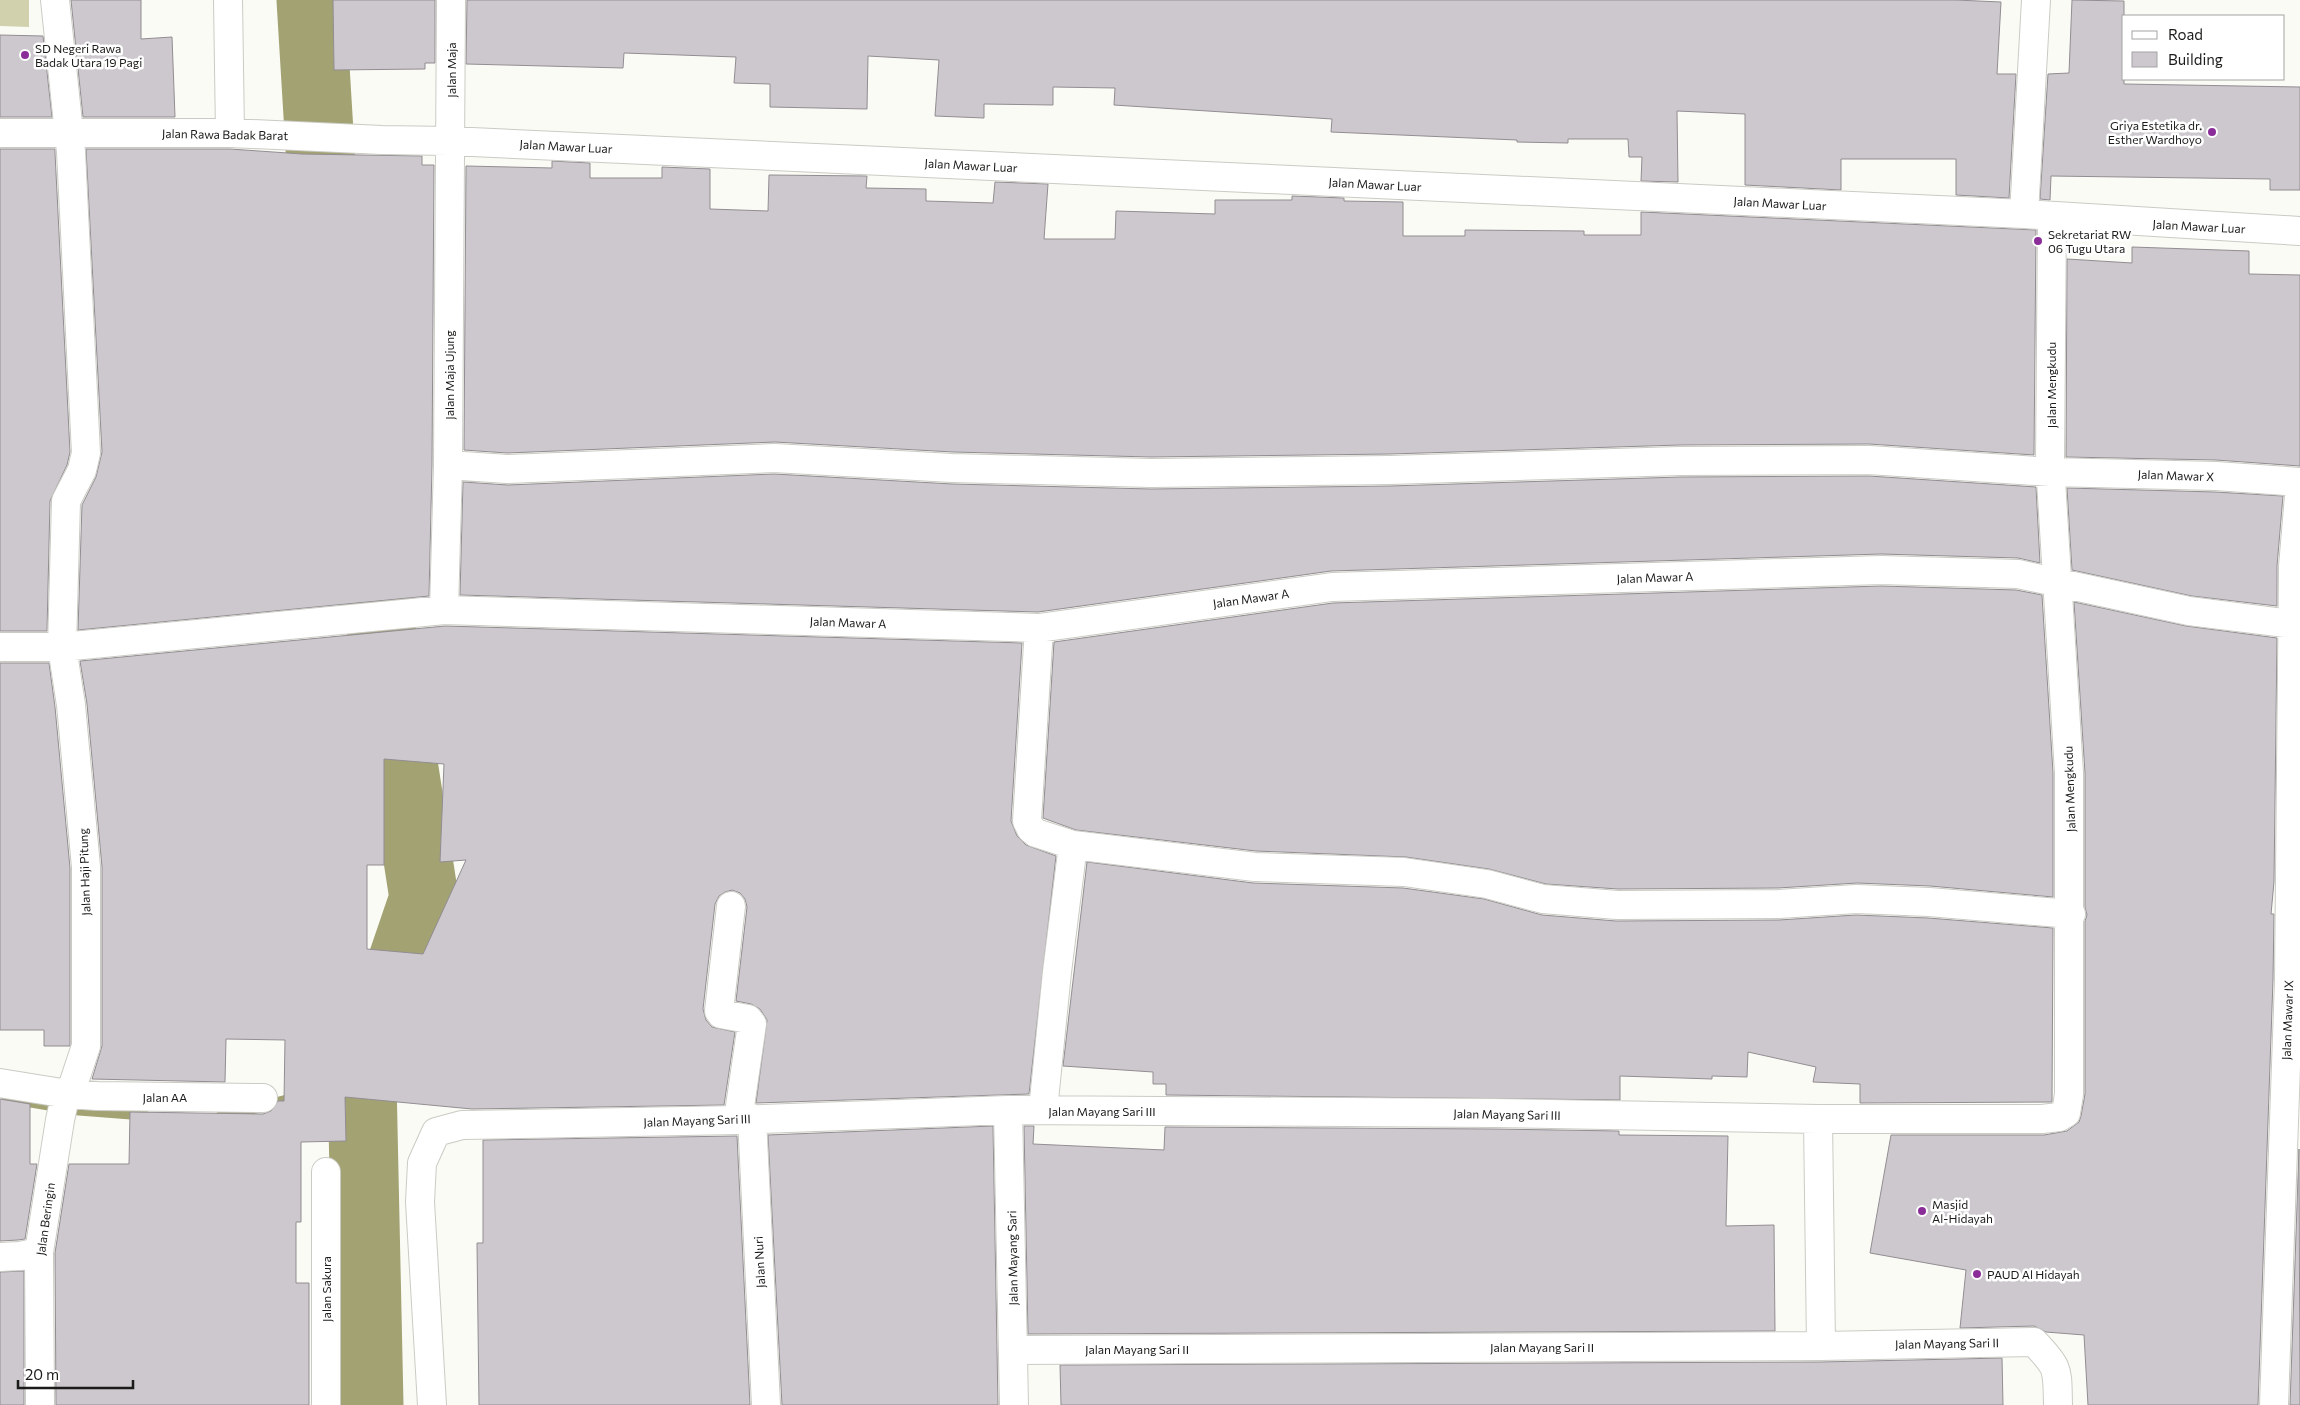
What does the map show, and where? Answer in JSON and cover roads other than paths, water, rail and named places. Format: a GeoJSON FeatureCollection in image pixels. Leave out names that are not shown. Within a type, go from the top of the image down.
{"type":"FeatureCollection","features":[{"type":"Feature","properties":{"kind":"street","name":"Jalan Haji Pitung"},"geometry":{"type":"LineString","coordinates":[[55,0],[69,133],[86,453],[82,470],[66,501],[62,647],[71,705],[86,867],[86,1046],[66,1101]]}},
{"type":"Feature","properties":{"kind":"street"},"geometry":{"type":"LineString","coordinates":[[228,0],[230,133]]}},
{"type":"Feature","properties":{"kind":"street","name":"Jalan Maja"},"geometry":{"type":"LineString","coordinates":[[450,141],[451,0]]}},
{"type":"Feature","properties":{"kind":"street"},"geometry":{"type":"LineString","coordinates":[[2024,214],[2036,0]]}},
{"type":"Feature","properties":{"kind":"street","name":"Jalan Rawa Badak Barat"},"geometry":{"type":"LineString","coordinates":[[0,133],[230,133],[450,141]]}},
{"type":"Feature","properties":{"kind":"street","name":"Jalan Mawar Luar"},"geometry":{"type":"LineString","coordinates":[[450,141],[2024,214],[2052,218],[2300,231]]}},
{"type":"Feature","properties":{"kind":"street","name":"Jalan Maja Ujung"},"geometry":{"type":"LineString","coordinates":[[444,610],[448,465],[450,141]]}},
{"type":"Feature","properties":{"kind":"street","name":"Jalan Mengkudu"},"geometry":{"type":"LineString","coordinates":[[1818,1119],[2042,1119],[2058,1117],[2066,1113],[2069,1094],[2071,914],[2069,773],[2051,472],[2052,218]]}},
{"type":"Feature","properties":{"kind":"street","name":"Jalan Mawar X"},"geometry":{"type":"LineString","coordinates":[[448,465],[507,469],[774,458],[952,468],[1151,474],[1380,470],[1680,461],[1869,460],[2051,472],[2216,476],[2300,483]]}},
{"type":"Feature","properties":{"kind":"street","name":"Jalan Mawar IX"},"geometry":{"type":"LineString","coordinates":[[2274,1405],[2289,980],[2292,567],[2300,483]]}},
{"type":"Feature","properties":{"kind":"street","name":"Jalan Mawar A"},"geometry":{"type":"LineString","coordinates":[[0,647],[62,647],[444,610],[1039,628],[1332,587],[1881,570],[2018,574],[2039,577],[2057,583],[2188,611],[2292,624]]}},
{"type":"Feature","properties":{"kind":"street"},"geometry":{"type":"LineString","coordinates":[[1039,628],[1027,821],[1031,829],[1036,833],[1073,845],[1255,867],[1404,872],[1487,884],[1543,899],[1616,905],[1779,904],[1856,899],[1929,902],[2071,914]]}},
{"type":"Feature","properties":{"kind":"street"},"geometry":{"type":"LineString","coordinates":[[1043,1110],[1057,972],[1073,845]]}},
{"type":"Feature","properties":{"kind":"street","name":"Jalan Nuri"},"geometry":{"type":"LineString","coordinates":[[731,906],[719,1011],[721,1014],[748,1019],[752,1024],[745,1119],[766,1405]]}},
{"type":"Feature","properties":{"kind":"street","name":"Jalan AA"},"geometry":{"type":"LineString","coordinates":[[0,1083],[66,1101],[263,1098]]}},
{"type":"Feature","properties":{"kind":"street","name":"Jalan Beringin"},"geometry":{"type":"LineString","coordinates":[[40,1405],[39,1252],[66,1101]]}},
{"type":"Feature","properties":{"kind":"street","name":"Jalan Mayang Sari III"},"geometry":{"type":"LineString","coordinates":[[432,1405],[420,1202],[422,1164],[436,1132],[462,1125],[745,1119],[1008,1110],[1494,1113],[1818,1119]]}},
{"type":"Feature","properties":{"kind":"street","name":"Jalan Mayang Sari"},"geometry":{"type":"LineString","coordinates":[[1008,1110],[1014,1405]]}},
{"type":"Feature","properties":{"kind":"street"},"geometry":{"type":"LineString","coordinates":[[1818,1119],[1821,1346]]}},
{"type":"Feature","properties":{"kind":"street","name":"Jalan Sakura"},"geometry":{"type":"LineString","coordinates":[[326,1172],[326,1405]]}},
{"type":"Feature","properties":{"kind":"street"},"geometry":{"type":"LineString","coordinates":[[0,1257],[20,1256],[39,1252]]}},
{"type":"Feature","properties":{"kind":"street","name":"Jalan Mayang Sari II"},"geometry":{"type":"LineString","coordinates":[[1014,1350],[1821,1346],[2034,1342],[2051,1359],[2057,1370],[2058,1405]]}},
{"type":"Feature","properties":{"kind":"waterway"},"geometry":{"type":"LineString","coordinates":[[311,0],[326,248]]}},
{"type":"Feature","properties":{"kind":"waterway"},"geometry":{"type":"LineString","coordinates":[[364,536],[391,685],[424,898],[362,1080],[369,1405]]}},
{"type":"Feature","properties":{"kind":"waterway"},"geometry":{"type":"LineString","coordinates":[[220,1117],[299,1097]]}},
{"type":"Feature","properties":{"kind":"waterway"},"geometry":{"type":"LineString","coordinates":[[7,1098],[79,1110],[144,1115]]}},
{"type":"Feature","properties":{"kind":"place","name":"SD Negeri Rawa Badak Utara 19 Pagi"},"geometry":{"type":"Point","coordinates":[25,55]}},
{"type":"Feature","properties":{"kind":"place","name":"Griya Estetika dr. Esther Wardhoyo"},"geometry":{"type":"Point","coordinates":[2212,132]}},
{"type":"Feature","properties":{"kind":"place","name":"Sekretariat RW 06 Tugu Utara"},"geometry":{"type":"Point","coordinates":[2038,241]}},
{"type":"Feature","properties":{"kind":"place","name":"Masjid Al-Hidayah"},"geometry":{"type":"Point","coordinates":[1922,1211]}},
{"type":"Feature","properties":{"kind":"place","name":"PAUD Al Hidayah"},"geometry":{"type":"Point","coordinates":[1977,1274]}}]}
